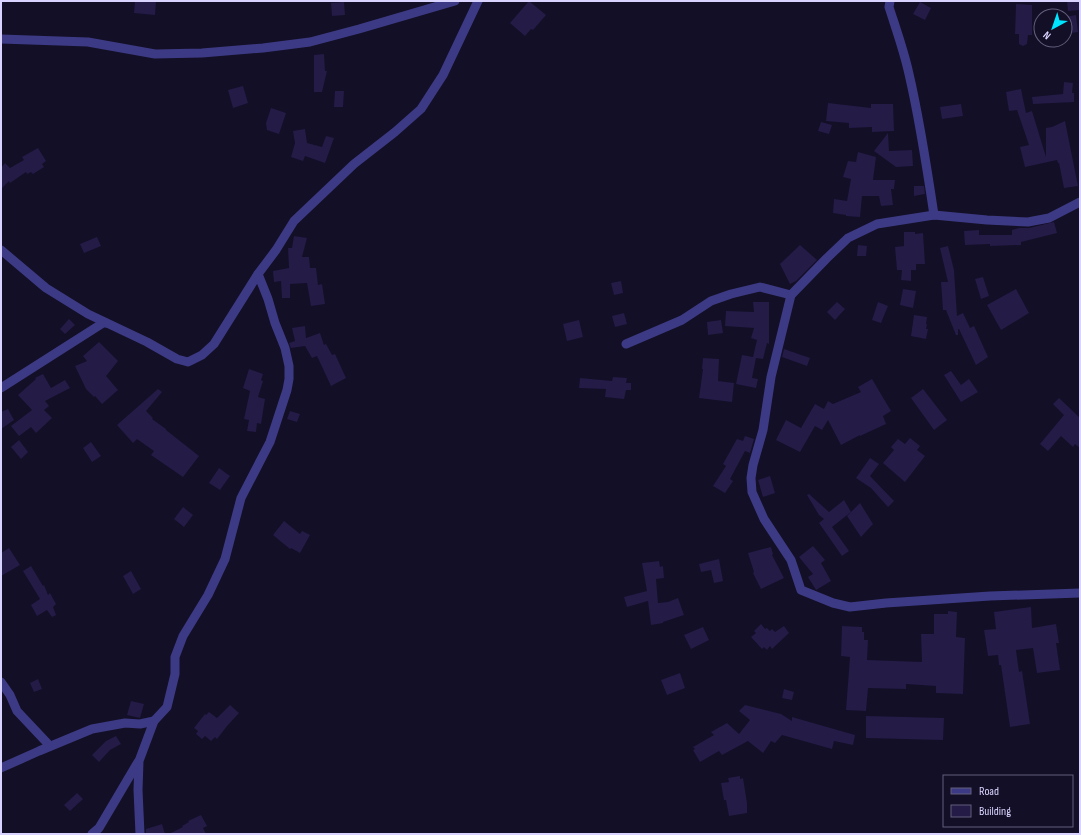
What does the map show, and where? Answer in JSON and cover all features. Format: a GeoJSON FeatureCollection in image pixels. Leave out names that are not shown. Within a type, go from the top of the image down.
{"type":"FeatureCollection","features":[{"type":"Feature","properties":{"kind":"street"},"geometry":{"type":"LineString","coordinates":[[1,39],[88,42],[155,54],[217,52],[310,42],[455,1]]}},
{"type":"Feature","properties":{"kind":"street"},"geometry":{"type":"LineString","coordinates":[[1,250],[46,288],[88,314],[188,362],[202,355],[214,344],[258,274],[276,250],[294,221],[354,164],[395,132],[421,109],[443,75],[478,1]]}},
{"type":"Feature","properties":{"kind":"street"},"geometry":{"type":"LineString","coordinates":[[890,1],[889,7],[902,46],[909,75],[923,144],[934,215]]}},
{"type":"Feature","properties":{"kind":"street"},"geometry":{"type":"LineString","coordinates":[[1080,202],[1049,218],[1028,222],[934,215],[877,224],[848,238],[790,295],[771,377],[763,430],[752,464],[751,478],[752,492],[764,519],[791,560],[801,590],[833,603],[850,607],[990,596],[1080,593]]}},
{"type":"Feature","properties":{"kind":"street"},"geometry":{"type":"LineString","coordinates":[[92,834],[99,828],[139,761],[154,721],[167,707],[175,674],[175,657],[183,636],[208,595],[225,559],[241,498],[270,442],[287,390],[289,366],[285,348],[258,274]]}},
{"type":"Feature","properties":{"kind":"street"},"geometry":{"type":"LineString","coordinates":[[626,344],[682,320],[711,301],[731,294],[760,287],[790,295]]}},
{"type":"Feature","properties":{"kind":"street"},"geometry":{"type":"LineString","coordinates":[[1,388],[103,323],[106,323]]}},
{"type":"Feature","properties":{"kind":"street"},"geometry":{"type":"LineString","coordinates":[[1,682],[10,694],[17,711],[50,746]]}},
{"type":"Feature","properties":{"kind":"street"},"geometry":{"type":"LineString","coordinates":[[1,768],[92,729],[124,723],[140,724],[154,721]]}},
{"type":"Feature","properties":{"kind":"street"},"geometry":{"type":"LineString","coordinates":[[139,761],[138,790],[140,834]]}},
{"type":"Feature","properties":{"kind":"building"},"geometry":{"type":"Polygon","coordinates":[[[135,1],[156,1],[155,15],[134,13],[135,1]]]}},
{"type":"Feature","properties":{"kind":"building"},"geometry":{"type":"Polygon","coordinates":[[[529,1],[546,15],[533,30],[531,29],[525,36],[510,23],[529,1]]]}},
{"type":"Feature","properties":{"kind":"building"},"geometry":{"type":"Polygon","coordinates":[[[1067,1],[1080,1],[1080,10],[1073,11],[1073,8],[1068,8],[1067,1]]]}},
{"type":"Feature","properties":{"kind":"building"},"geometry":{"type":"Polygon","coordinates":[[[344,2],[345,15],[332,16],[331,3],[344,2]]]}},
{"type":"Feature","properties":{"kind":"building"},"geometry":{"type":"Polygon","coordinates":[[[920,2],[931,8],[925,20],[913,14],[920,2]]]}},
{"type":"Feature","properties":{"kind":"building"},"geometry":{"type":"Polygon","coordinates":[[[1016,4],[1032,5],[1032,35],[1028,35],[1027,44],[1023,46],[1019,44],[1019,34],[1015,34],[1016,4]]]}},
{"type":"Feature","properties":{"kind":"building"},"geometry":{"type":"Polygon","coordinates":[[[1076,15],[1078,32],[1073,33],[1073,16],[1076,15]]]}},
{"type":"Feature","properties":{"kind":"building"},"geometry":{"type":"Polygon","coordinates":[[[324,54],[325,71],[327,71],[322,92],[314,92],[314,55],[324,54]]]}},
{"type":"Feature","properties":{"kind":"building"},"geometry":{"type":"Polygon","coordinates":[[[1064,82],[1073,83],[1072,93],[1074,93],[1074,102],[1033,104],[1032,97],[1063,94],[1064,82]]]}},
{"type":"Feature","properties":{"kind":"building"},"geometry":{"type":"Polygon","coordinates":[[[243,86],[248,103],[233,108],[228,90],[243,86]]]}},
{"type":"Feature","properties":{"kind":"building"},"geometry":{"type":"Polygon","coordinates":[[[1021,89],[1026,113],[1032,111],[1046,157],[1046,128],[1065,121],[1078,186],[1064,188],[1059,163],[1057,160],[1025,167],[1020,147],[1029,145],[1017,110],[1009,111],[1006,92],[1021,89]]]}},
{"type":"Feature","properties":{"kind":"building"},"geometry":{"type":"Polygon","coordinates":[[[335,91],[344,91],[343,107],[334,107],[335,91]]]}},
{"type":"Feature","properties":{"kind":"building"},"geometry":{"type":"Polygon","coordinates":[[[828,103],[871,108],[871,104],[893,104],[894,131],[872,132],[872,127],[849,128],[849,123],[826,121],[828,103]]]}},
{"type":"Feature","properties":{"kind":"building"},"geometry":{"type":"Polygon","coordinates":[[[961,104],[963,116],[942,119],[940,107],[961,104]]]}},
{"type":"Feature","properties":{"kind":"building"},"geometry":{"type":"Polygon","coordinates":[[[271,108],[286,113],[279,134],[267,130],[266,123],[271,108]]]}},
{"type":"Feature","properties":{"kind":"building"},"geometry":{"type":"Polygon","coordinates":[[[821,122],[832,125],[829,134],[818,131],[821,122]]]}},
{"type":"Feature","properties":{"kind":"building"},"geometry":{"type":"Polygon","coordinates":[[[305,129],[307,143],[322,147],[326,136],[334,138],[325,163],[305,156],[303,161],[291,157],[295,143],[293,131],[305,129]]]}},
{"type":"Feature","properties":{"kind":"building"},"geometry":{"type":"Polygon","coordinates":[[[888,133],[889,151],[912,150],[913,166],[896,167],[874,151],[888,133]]]}},
{"type":"Feature","properties":{"kind":"building"},"geometry":{"type":"Polygon","coordinates":[[[38,148],[46,161],[42,164],[44,167],[33,174],[31,172],[27,174],[26,172],[10,183],[9,181],[1,189],[1,168],[5,163],[10,168],[24,160],[22,157],[38,148]]]}},
{"type":"Feature","properties":{"kind":"building"},"geometry":{"type":"Polygon","coordinates":[[[858,152],[876,157],[873,180],[895,180],[894,189],[891,189],[893,205],[881,206],[879,196],[862,196],[860,217],[833,213],[834,199],[847,201],[851,179],[843,177],[848,161],[856,162],[858,152]]]}},
{"type":"Feature","properties":{"kind":"building"},"geometry":{"type":"Polygon","coordinates":[[[914,186],[924,186],[925,194],[914,196],[914,186]]]}},
{"type":"Feature","properties":{"kind":"building"},"geometry":{"type":"Polygon","coordinates":[[[1054,222],[1057,233],[1021,242],[1021,245],[965,245],[964,231],[979,230],[979,235],[1012,235],[1012,230],[1029,228],[1054,222]]]}},
{"type":"Feature","properties":{"kind":"building"},"geometry":{"type":"Polygon","coordinates":[[[904,232],[915,232],[915,234],[923,233],[925,264],[916,264],[916,270],[911,270],[911,281],[901,280],[902,270],[897,270],[895,247],[904,246],[904,232]]]}},
{"type":"Feature","properties":{"kind":"building"},"geometry":{"type":"Polygon","coordinates":[[[294,236],[307,238],[302,257],[309,257],[310,268],[316,268],[318,285],[322,284],[325,304],[311,306],[307,283],[290,284],[290,298],[282,298],[281,281],[274,282],[273,271],[289,268],[288,248],[292,248],[294,236]]]}},
{"type":"Feature","properties":{"kind":"building"},"geometry":{"type":"Polygon","coordinates":[[[97,237],[101,246],[84,253],[80,244],[97,237]]]}},
{"type":"Feature","properties":{"kind":"building"},"geometry":{"type":"Polygon","coordinates":[[[800,245],[817,260],[796,281],[790,284],[780,264],[800,245]]]}},
{"type":"Feature","properties":{"kind":"building"},"geometry":{"type":"Polygon","coordinates":[[[858,245],[867,246],[866,256],[857,256],[858,245]]]}},
{"type":"Feature","properties":{"kind":"building"},"geometry":{"type":"Polygon","coordinates":[[[948,246],[954,270],[957,316],[963,313],[970,328],[974,326],[988,357],[976,365],[959,329],[958,335],[956,335],[946,310],[943,310],[941,282],[948,282],[940,248],[948,246]]]}},
{"type":"Feature","properties":{"kind":"building"},"geometry":{"type":"Polygon","coordinates":[[[983,277],[989,296],[981,299],[975,279],[983,277]]]}},
{"type":"Feature","properties":{"kind":"building"},"geometry":{"type":"Polygon","coordinates":[[[621,281],[623,293],[614,295],[611,283],[621,281]]]}},
{"type":"Feature","properties":{"kind":"building"},"geometry":{"type":"Polygon","coordinates":[[[903,289],[916,291],[913,308],[900,305],[903,289]]]}},
{"type":"Feature","properties":{"kind":"building"},"geometry":{"type":"Polygon","coordinates":[[[1016,289],[1029,313],[1001,330],[987,305],[1016,289]]]}},
{"type":"Feature","properties":{"kind":"building"},"geometry":{"type":"Polygon","coordinates":[[[753,302],[769,302],[769,344],[767,343],[763,359],[756,358],[752,378],[758,379],[756,388],[736,384],[742,355],[753,357],[757,340],[751,338],[754,328],[725,326],[726,311],[754,312],[753,302]]]}},
{"type":"Feature","properties":{"kind":"building"},"geometry":{"type":"Polygon","coordinates":[[[837,302],[845,309],[835,320],[827,312],[837,302]]]}},
{"type":"Feature","properties":{"kind":"building"},"geometry":{"type":"Polygon","coordinates":[[[878,302],[888,306],[881,323],[872,320],[878,302]]]}},
{"type":"Feature","properties":{"kind":"building"},"geometry":{"type":"Polygon","coordinates":[[[624,313],[627,324],[615,327],[612,316],[624,313]]]}},
{"type":"Feature","properties":{"kind":"building"},"geometry":{"type":"Polygon","coordinates":[[[914,315],[927,317],[926,329],[928,329],[926,339],[911,336],[914,315]]]}},
{"type":"Feature","properties":{"kind":"building"},"geometry":{"type":"Polygon","coordinates":[[[69,319],[75,325],[65,334],[60,329],[69,319]]]}},
{"type":"Feature","properties":{"kind":"building"},"geometry":{"type":"Polygon","coordinates":[[[579,320],[583,337],[567,341],[563,324],[579,320]]]}},
{"type":"Feature","properties":{"kind":"building"},"geometry":{"type":"Polygon","coordinates":[[[721,320],[723,333],[708,335],[707,322],[721,320]]]}},
{"type":"Feature","properties":{"kind":"building"},"geometry":{"type":"Polygon","coordinates":[[[305,326],[306,338],[320,333],[324,345],[326,344],[332,355],[335,354],[346,378],[331,386],[317,356],[312,358],[305,346],[291,348],[289,343],[295,341],[292,328],[305,326]]]}},
{"type":"Feature","properties":{"kind":"building"},"geometry":{"type":"Polygon","coordinates":[[[99,342],[118,361],[106,376],[118,390],[102,404],[86,389],[75,366],[87,361],[83,356],[99,342]]]}},
{"type":"Feature","properties":{"kind":"building"},"geometry":{"type":"Polygon","coordinates":[[[784,349],[810,358],[807,366],[782,357],[784,349]]]}},
{"type":"Feature","properties":{"kind":"building"},"geometry":{"type":"Polygon","coordinates":[[[703,358],[719,359],[718,381],[734,383],[732,402],[699,398],[703,358]]]}},
{"type":"Feature","properties":{"kind":"building"},"geometry":{"type":"Polygon","coordinates":[[[249,369],[263,374],[261,380],[263,381],[258,397],[265,399],[261,424],[257,423],[256,432],[247,431],[249,420],[244,419],[250,391],[243,388],[249,369]]]}},
{"type":"Feature","properties":{"kind":"building"},"geometry":{"type":"Polygon","coordinates":[[[951,371],[961,385],[969,379],[978,392],[961,402],[944,375],[951,371]]]}},
{"type":"Feature","properties":{"kind":"building"},"geometry":{"type":"Polygon","coordinates":[[[43,374],[51,388],[65,380],[70,388],[45,401],[49,406],[44,410],[52,418],[36,433],[31,427],[19,436],[11,426],[32,410],[18,395],[36,379],[35,378],[43,374]]]}},
{"type":"Feature","properties":{"kind":"building"},"geometry":{"type":"Polygon","coordinates":[[[613,377],[627,378],[626,383],[631,383],[631,390],[626,390],[624,399],[605,397],[606,389],[579,388],[580,378],[612,381],[613,377]]]}},
{"type":"Feature","properties":{"kind":"building"},"geometry":{"type":"Polygon","coordinates":[[[872,379],[891,411],[883,416],[886,424],[841,445],[828,420],[822,430],[815,426],[800,452],[776,440],[786,420],[801,428],[815,404],[824,409],[828,401],[833,404],[861,392],[858,387],[872,379]]]}},
{"type":"Feature","properties":{"kind":"building"},"geometry":{"type":"Polygon","coordinates":[[[158,389],[162,392],[146,411],[153,418],[152,419],[199,456],[183,477],[151,455],[154,451],[137,439],[133,443],[117,425],[158,389]]]}},
{"type":"Feature","properties":{"kind":"building"},"geometry":{"type":"Polygon","coordinates":[[[923,389],[947,420],[934,430],[911,398],[923,389]]]}},
{"type":"Feature","properties":{"kind":"building"},"geometry":{"type":"Polygon","coordinates":[[[1059,398],[1080,418],[1080,448],[1075,444],[1073,447],[1061,436],[1048,451],[1040,444],[1064,415],[1053,404],[1059,398]]]}},
{"type":"Feature","properties":{"kind":"building"},"geometry":{"type":"Polygon","coordinates":[[[8,409],[14,420],[1,429],[1,412],[8,409]]]}},
{"type":"Feature","properties":{"kind":"building"},"geometry":{"type":"Polygon","coordinates":[[[290,411],[300,414],[297,422],[287,419],[290,411]]]}},
{"type":"Feature","properties":{"kind":"building"},"geometry":{"type":"Polygon","coordinates":[[[745,436],[754,439],[750,453],[745,451],[730,479],[733,481],[725,493],[713,486],[726,466],[723,464],[737,439],[743,441],[745,436]]]}},
{"type":"Feature","properties":{"kind":"building"},"geometry":{"type":"Polygon","coordinates":[[[910,438],[920,446],[917,450],[925,456],[905,482],[883,463],[894,450],[891,447],[898,439],[905,444],[910,438]]]}},
{"type":"Feature","properties":{"kind":"building"},"geometry":{"type":"Polygon","coordinates":[[[19,440],[28,452],[21,459],[11,447],[19,440]]]}},
{"type":"Feature","properties":{"kind":"building"},"geometry":{"type":"Polygon","coordinates":[[[91,442],[101,456],[92,462],[83,448],[91,442]]]}},
{"type":"Feature","properties":{"kind":"building"},"geometry":{"type":"Polygon","coordinates":[[[870,458],[879,464],[870,476],[894,501],[888,507],[871,488],[856,478],[870,458]]]}},
{"type":"Feature","properties":{"kind":"building"},"geometry":{"type":"Polygon","coordinates":[[[219,468],[230,476],[220,490],[209,483],[219,468]]]}},
{"type":"Feature","properties":{"kind":"building"},"geometry":{"type":"Polygon","coordinates":[[[770,476],[775,493],[763,497],[758,480],[770,476]]]}},
{"type":"Feature","properties":{"kind":"building"},"geometry":{"type":"Polygon","coordinates":[[[809,494],[829,512],[844,500],[851,512],[832,527],[849,551],[842,556],[819,523],[824,519],[819,515],[807,495],[809,494]]]}},
{"type":"Feature","properties":{"kind":"building"},"geometry":{"type":"Polygon","coordinates":[[[860,503],[873,524],[861,537],[847,516],[860,503]]]}},
{"type":"Feature","properties":{"kind":"building"},"geometry":{"type":"Polygon","coordinates":[[[183,507],[193,515],[184,527],[174,519],[183,507]]]}},
{"type":"Feature","properties":{"kind":"building"},"geometry":{"type":"Polygon","coordinates":[[[284,521],[300,534],[302,531],[310,535],[300,553],[291,548],[290,549],[273,535],[284,521]]]}},
{"type":"Feature","properties":{"kind":"building"},"geometry":{"type":"Polygon","coordinates":[[[813,546],[825,560],[821,563],[831,581],[816,590],[808,577],[813,574],[799,557],[813,546]]]}},
{"type":"Feature","properties":{"kind":"building"},"geometry":{"type":"Polygon","coordinates":[[[771,547],[772,555],[784,578],[761,589],[753,573],[754,572],[748,553],[771,547]]]}},
{"type":"Feature","properties":{"kind":"building"},"geometry":{"type":"Polygon","coordinates":[[[9,548],[20,565],[1,576],[1,553],[9,548]]]}},
{"type":"Feature","properties":{"kind":"building"},"geometry":{"type":"Polygon","coordinates":[[[719,559],[723,581],[714,583],[711,570],[701,572],[699,564],[719,559]]]}},
{"type":"Feature","properties":{"kind":"building"},"geometry":{"type":"Polygon","coordinates":[[[659,561],[660,567],[663,566],[664,578],[656,579],[658,603],[668,602],[678,598],[684,615],[663,623],[651,625],[648,601],[627,607],[624,597],[647,591],[642,563],[659,561]]]}},
{"type":"Feature","properties":{"kind":"building"},"geometry":{"type":"Polygon","coordinates":[[[31,566],[43,586],[44,585],[48,595],[50,593],[56,604],[53,607],[56,615],[52,617],[47,610],[37,616],[31,605],[40,599],[23,571],[31,566]]]}},
{"type":"Feature","properties":{"kind":"building"},"geometry":{"type":"Polygon","coordinates":[[[131,571],[141,589],[133,594],[123,576],[131,571]]]}},
{"type":"Feature","properties":{"kind":"building"},"geometry":{"type":"Polygon","coordinates":[[[1031,607],[1032,628],[1056,624],[1059,643],[1056,643],[1060,670],[1037,673],[1033,648],[1016,650],[1019,672],[1022,671],[1030,724],[1010,727],[1001,665],[999,665],[998,655],[988,656],[984,630],[996,629],[994,612],[1031,607]]]}},
{"type":"Feature","properties":{"kind":"building"},"geometry":{"type":"Polygon","coordinates":[[[948,611],[957,612],[956,637],[965,638],[963,694],[936,693],[936,686],[906,684],[906,689],[868,688],[866,711],[846,710],[850,657],[841,656],[842,626],[862,627],[862,632],[864,632],[864,640],[868,640],[867,660],[922,662],[921,634],[934,634],[934,614],[948,614],[948,611]]]}},
{"type":"Feature","properties":{"kind":"building"},"geometry":{"type":"Polygon","coordinates":[[[761,624],[765,629],[767,628],[770,631],[772,629],[775,632],[784,626],[789,633],[772,649],[770,646],[767,650],[764,647],[762,649],[751,637],[756,633],[754,631],[761,624]]]}},
{"type":"Feature","properties":{"kind":"building"},"geometry":{"type":"Polygon","coordinates":[[[703,627],[709,640],[691,649],[684,635],[703,627]]]}},
{"type":"Feature","properties":{"kind":"building"},"geometry":{"type":"Polygon","coordinates":[[[680,673],[685,688],[667,695],[661,680],[680,673]]]}},
{"type":"Feature","properties":{"kind":"building"},"geometry":{"type":"Polygon","coordinates":[[[38,679],[42,689],[34,692],[30,683],[38,679]]]}},
{"type":"Feature","properties":{"kind":"building"},"geometry":{"type":"Polygon","coordinates":[[[784,689],[794,692],[792,700],[782,698],[784,689]]]}},
{"type":"Feature","properties":{"kind":"building"},"geometry":{"type":"Polygon","coordinates":[[[131,701],[144,704],[140,718],[127,715],[131,701]]]}},
{"type":"Feature","properties":{"kind":"building"},"geometry":{"type":"Polygon","coordinates":[[[230,705],[239,713],[217,739],[215,737],[211,741],[205,736],[202,739],[196,734],[198,731],[194,728],[205,714],[206,715],[209,712],[217,718],[230,705]]]}},
{"type":"Feature","properties":{"kind":"building"},"geometry":{"type":"Polygon","coordinates":[[[745,705],[781,714],[792,721],[792,717],[855,735],[853,745],[834,741],[832,749],[782,735],[775,743],[771,741],[763,753],[748,741],[722,755],[719,751],[700,762],[693,750],[695,749],[693,747],[714,735],[711,732],[727,723],[739,734],[750,720],[739,711],[745,705]]]}},
{"type":"Feature","properties":{"kind":"building"},"geometry":{"type":"Polygon","coordinates":[[[866,716],[944,718],[943,740],[866,738],[866,716]]]}},
{"type":"Feature","properties":{"kind":"building"},"geometry":{"type":"Polygon","coordinates":[[[116,736],[121,744],[110,750],[99,762],[92,755],[106,741],[116,736]]]}},
{"type":"Feature","properties":{"kind":"building"},"geometry":{"type":"Polygon","coordinates":[[[740,776],[740,779],[743,778],[747,813],[729,816],[721,783],[729,782],[728,778],[740,776]]]}},
{"type":"Feature","properties":{"kind":"building"},"geometry":{"type":"Polygon","coordinates":[[[77,793],[83,799],[70,811],[64,805],[77,793]]]}},
{"type":"Feature","properties":{"kind":"building"},"geometry":{"type":"Polygon","coordinates":[[[201,815],[207,826],[203,828],[206,834],[169,834],[183,827],[182,826],[189,822],[188,821],[201,815]]]}},
{"type":"Feature","properties":{"kind":"building"},"geometry":{"type":"Polygon","coordinates":[[[162,824],[165,834],[146,834],[146,829],[162,824]]]}}]}
